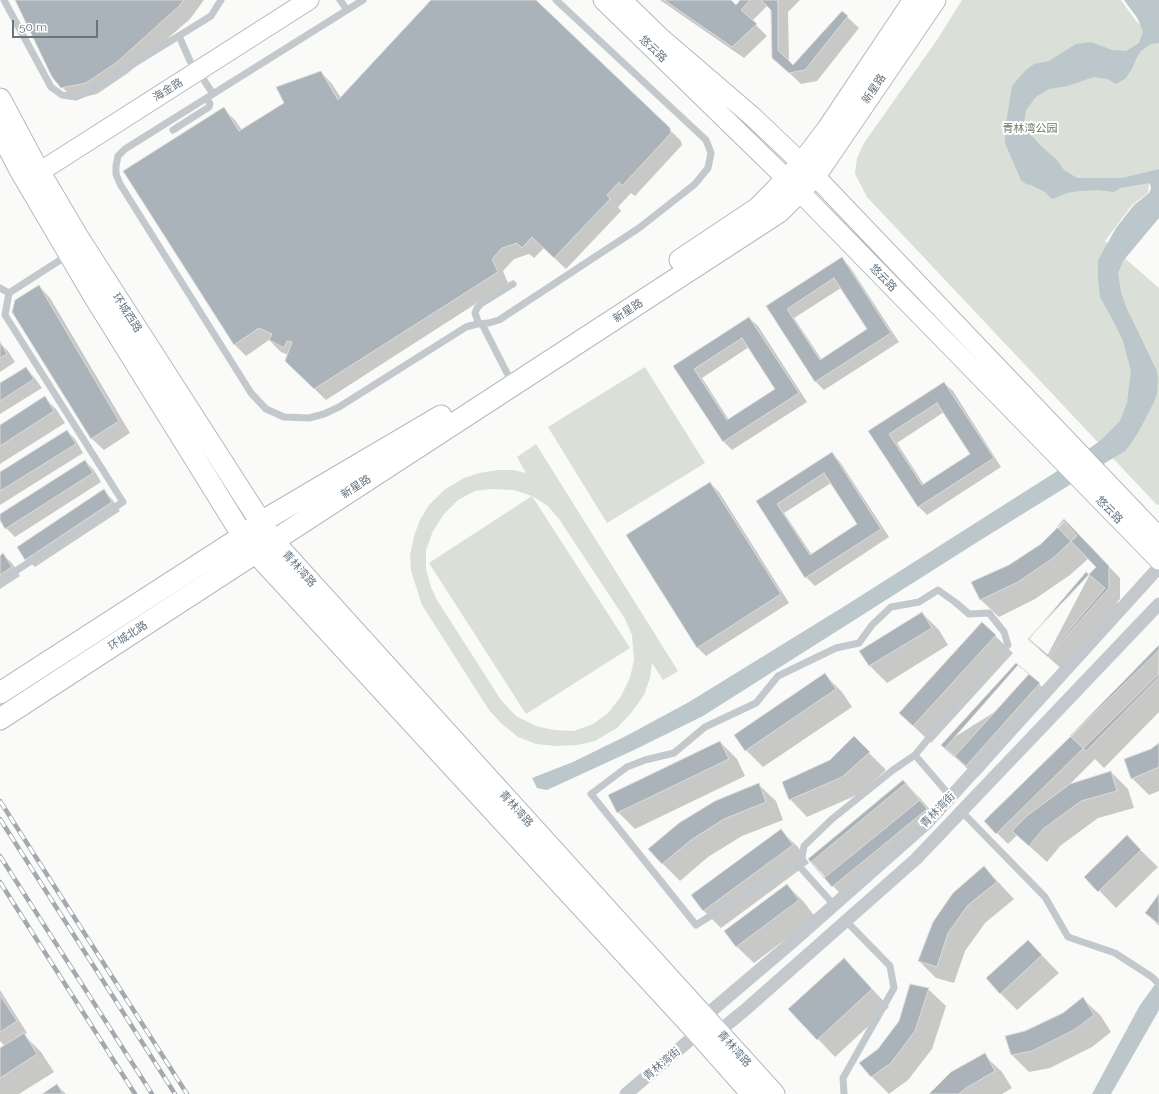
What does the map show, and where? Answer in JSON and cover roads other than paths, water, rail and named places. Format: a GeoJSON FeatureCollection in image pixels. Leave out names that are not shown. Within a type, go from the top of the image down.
{"type":"FeatureCollection","features":[{"type":"Feature","properties":{"kind":"main road","name":"新星路"},"geometry":{"type":"LineString","coordinates":[[808,170],[827,130],[914,0]]}},
{"type":"Feature","properties":{"kind":"main road","name":"新星路"},"geometry":{"type":"LineString","coordinates":[[243,536],[261,522],[439,417],[793,185],[808,170],[935,0]]}},
{"type":"Feature","properties":{"kind":"main road","name":"环城西路"},"geometry":{"type":"LineString","coordinates":[[0,99],[30,171],[79,239],[261,522]]}},
{"type":"Feature","properties":{"kind":"main road"},"geometry":{"type":"LineString","coordinates":[[0,132],[30,171]]}},
{"type":"Feature","properties":{"kind":"main road","name":"青林湾路"},"geometry":{"type":"LineString","coordinates":[[30,171],[69,254],[243,536],[256,553],[707,1028],[774,1094]]}},
{"type":"Feature","properties":{"kind":"main road","name":"新星路"},"geometry":{"type":"LineString","coordinates":[[256,553],[756,228],[779,212],[793,185]]}},
{"type":"Feature","properties":{"kind":"main road","name":"青林湾路"},"geometry":{"type":"LineString","coordinates":[[261,522],[273,541],[707,1028],[752,1094]]}},
{"type":"Feature","properties":{"kind":"main road","name":"环城北路"},"geometry":{"type":"LineString","coordinates":[[0,693],[243,536]]}},
{"type":"Feature","properties":{"kind":"main road","name":"环城北路"},"geometry":{"type":"LineString","coordinates":[[0,719],[256,553]]}},
{"type":"Feature","properties":{"kind":"street","name":"海金路"},"geometry":{"type":"LineString","coordinates":[[194,66],[286,0]]}},
{"type":"Feature","properties":{"kind":"street","name":"海金路"},"geometry":{"type":"LineString","coordinates":[[30,171],[194,66],[309,0]]}},
{"type":"Feature","properties":{"kind":"street","name":"悠云路"},"geometry":{"type":"LineString","coordinates":[[603,0],[1062,449],[1097,485],[1159,560]]}},
{"type":"Feature","properties":{"kind":"street","name":"悠云路"},"geometry":{"type":"LineString","coordinates":[[622,0],[661,38],[753,117],[808,170],[1062,449]]}},
{"type":"Feature","properties":{"kind":"street","name":"悠云路"},"geometry":{"type":"LineString","coordinates":[[1097,485],[1159,537]]}},
{"type":"Feature","properties":{"kind":"street","name":"青林湾街"},"geometry":{"type":"LineString","coordinates":[[707,1028],[834,905],[927,823],[1159,567]]}},
{"type":"Feature","properties":{"kind":"street","name":"青林湾街"},"geometry":{"type":"LineString","coordinates":[[626,1094],[707,1028],[846,921],[916,859],[1159,604]]}},
{"type":"Feature","properties":{"kind":"lane"},"geometry":{"type":"LineString","coordinates":[[4,0],[51,87],[62,95],[76,96],[88,92],[211,16],[221,0]]}},
{"type":"Feature","properties":{"kind":"lane"},"geometry":{"type":"LineString","coordinates":[[340,0],[346,10]]}},
{"type":"Feature","properties":{"kind":"lane"},"geometry":{"type":"LineString","coordinates":[[363,0],[126,149],[118,156],[116,166],[116,174],[120,184],[251,393],[266,408],[284,417],[309,418],[324,414],[339,407],[466,327],[489,324],[499,320],[639,228],[695,184],[708,168],[711,153],[706,140],[564,3],[556,0]]}},
{"type":"Feature","properties":{"kind":"lane"},"geometry":{"type":"LineString","coordinates":[[173,130],[209,107],[210,104],[210,96],[179,36]]}},
{"type":"Feature","properties":{"kind":"lane"},"geometry":{"type":"LineString","coordinates":[[0,581],[123,502],[5,315],[9,293],[69,254]]}},
{"type":"Feature","properties":{"kind":"lane"},"geometry":{"type":"LineString","coordinates":[[507,373],[475,313],[477,308],[482,303],[513,284]]}},
{"type":"Feature","properties":{"kind":"lane"},"geometry":{"type":"LineString","coordinates":[[0,288],[9,293]]}},
{"type":"Feature","properties":{"kind":"lane"},"geometry":{"type":"LineString","coordinates":[[938,590],[969,614],[989,613],[1004,632],[1008,645],[991,662],[915,755],[893,770],[832,819],[804,846],[800,867],[783,870],[696,925],[591,794],[627,766],[674,753],[705,727],[756,703],[778,676],[836,648],[859,643],[872,625],[891,607],[919,602],[938,590]]}},
{"type":"Feature","properties":{"kind":"lane"},"geometry":{"type":"LineString","coordinates":[[915,755],[951,796]]}},
{"type":"Feature","properties":{"kind":"lane"},"geometry":{"type":"LineString","coordinates":[[962,812],[1045,897],[1068,937],[1116,953],[1152,977],[1159,984]]}},
{"type":"Feature","properties":{"kind":"lane"},"geometry":{"type":"LineString","coordinates":[[800,867],[834,905]]}},
{"type":"Feature","properties":{"kind":"lane"},"geometry":{"type":"LineString","coordinates":[[844,1094],[843,1078],[894,988],[890,966],[846,921]]}},
{"type":"Feature","properties":{"kind":"railway"},"geometry":{"type":"LineString","coordinates":[[0,801],[187,1094]]}},
{"type":"Feature","properties":{"kind":"railway"},"geometry":{"type":"LineString","coordinates":[[0,819],[175,1094]]}},
{"type":"Feature","properties":{"kind":"railway"},"geometry":{"type":"LineString","coordinates":[[0,856],[152,1094]]}},
{"type":"Feature","properties":{"kind":"railway"},"geometry":{"type":"LineString","coordinates":[[0,882],[135,1094]]}},
{"type":"Feature","properties":{"kind":"park label","name":"青林湾公园"},"geometry":{"type":"Point","coordinates":[1030,129]}}]}
